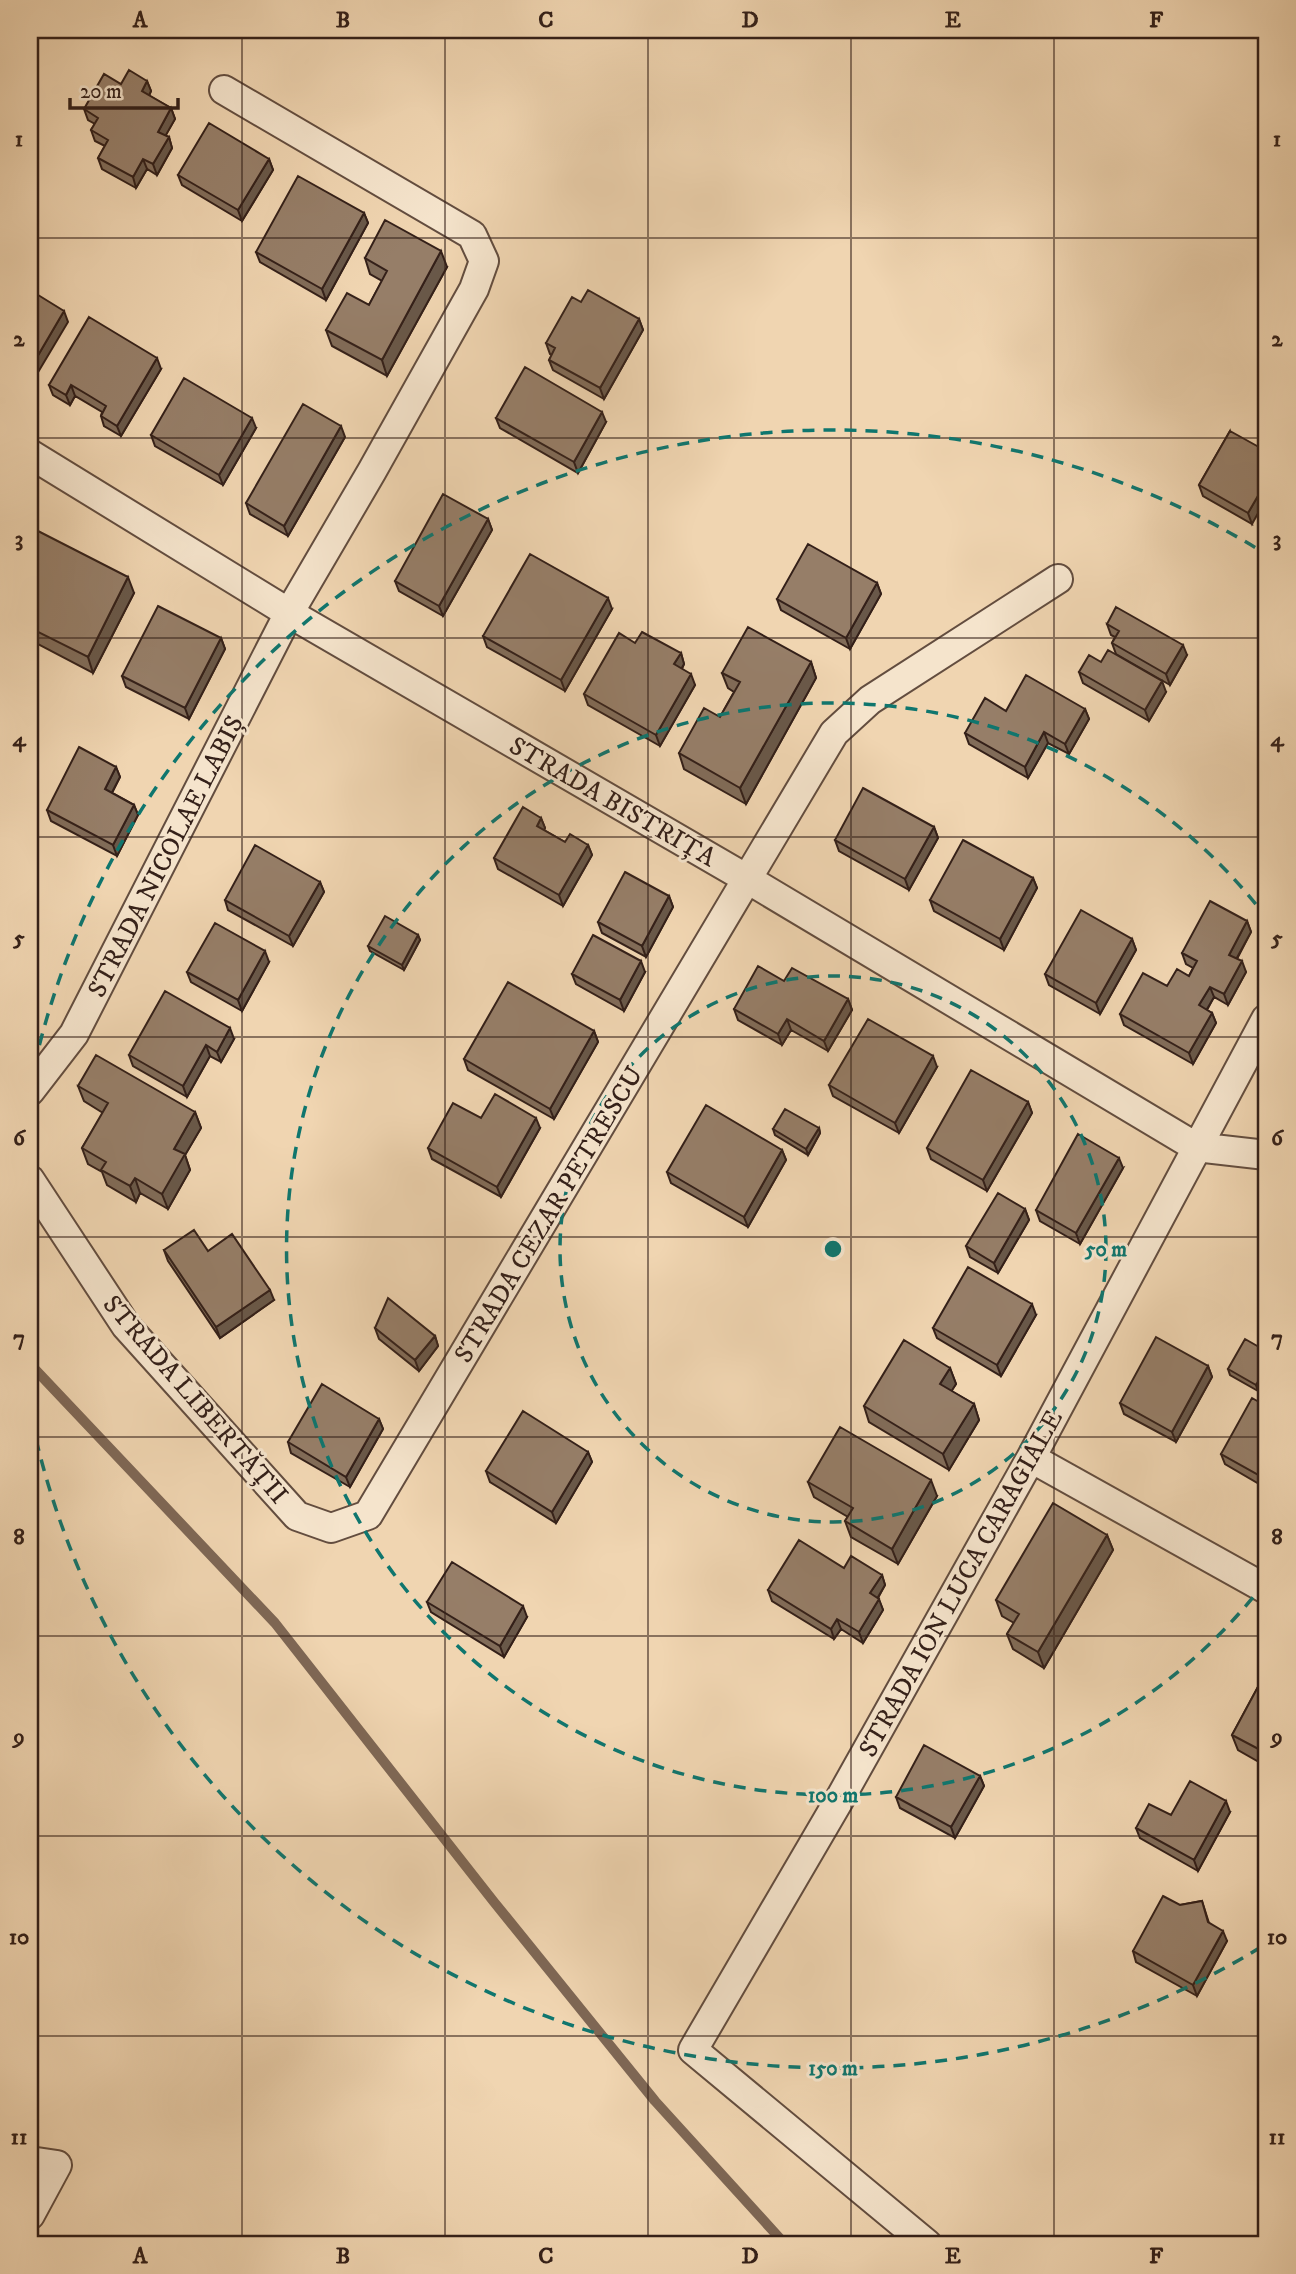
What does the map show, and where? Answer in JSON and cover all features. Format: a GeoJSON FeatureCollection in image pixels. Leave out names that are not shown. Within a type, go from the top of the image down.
{"type":"FeatureCollection","features":[{"type":"Feature","properties":{"kind":"street","name":"STRADA NICOLAE LABIȘ"},"geometry":{"type":"LineString","coordinates":[[30,1091],[74,1034],[289,613],[467,302],[484,261],[472,235],[224,90]]}},
{"type":"Feature","properties":{"kind":"street","name":"STRADA BISTRIȚA"},"geometry":{"type":"LineString","coordinates":[[30,454],[289,613],[749,880],[1196,1147]]}},
{"type":"Feature","properties":{"kind":"street","name":"STRADA CEZAR PETRESCU"},"geometry":{"type":"LineString","coordinates":[[331,1528],[368,1515],[749,880],[834,733],[870,699],[1058,579]]}},
{"type":"Feature","properties":{"kind":"street","name":"STRADA ION LUCA CARAGIALE"},"geometry":{"type":"LineString","coordinates":[[927,2244],[692,2050],[838,1802],[1031,1458],[1266,1019]]}},
{"type":"Feature","properties":{"kind":"street"},"geometry":{"type":"LineString","coordinates":[[1196,1147],[1266,1155]]}},
{"type":"Feature","properties":{"kind":"street","name":"STRADA LIBERTĂȚII"},"geometry":{"type":"LineString","coordinates":[[30,1180],[127,1326],[297,1516],[331,1528]]}},
{"type":"Feature","properties":{"kind":"street"},"geometry":{"type":"LineString","coordinates":[[1031,1458],[1266,1588]]}},
{"type":"Feature","properties":{"kind":"street"},"geometry":{"type":"LineString","coordinates":[[30,2161],[57,2165],[30,2215]]}},
{"type":"Feature","properties":{"kind":"building"},"geometry":{"type":"Polygon","coordinates":[[[129,70],[147,81],[142,91],[171,108],[158,132],[169,137],[153,164],[143,159],[133,177],[98,158],[108,140],[91,130],[98,118],[84,109],[104,74],[121,84],[129,70]]]}},
{"type":"Feature","properties":{"kind":"building"},"geometry":{"type":"Polygon","coordinates":[[[209,123],[269,159],[238,210],[178,175],[209,123]]]}},
{"type":"Feature","properties":{"kind":"building"},"geometry":{"type":"Polygon","coordinates":[[[298,176],[364,213],[322,289],[256,252],[298,176]]]}},
{"type":"Feature","properties":{"kind":"building"},"geometry":{"type":"Polygon","coordinates":[[[385,220],[441,251],[382,360],[326,330],[347,293],[369,305],[387,271],[365,258],[385,220]]]}},
{"type":"Feature","properties":{"kind":"building"},"geometry":{"type":"Polygon","coordinates":[[[30,290],[64,311],[30,369],[30,290]]]}},
{"type":"Feature","properties":{"kind":"building"},"geometry":{"type":"Polygon","coordinates":[[[588,290],[639,319],[600,388],[549,360],[555,348],[546,343],[572,297],[581,302],[588,290]]]}},
{"type":"Feature","properties":{"kind":"building"},"geometry":{"type":"Polygon","coordinates":[[[89,317],[157,358],[117,426],[101,416],[106,406],[88,395],[71,385],[66,395],[49,385],[89,317]]]}},
{"type":"Feature","properties":{"kind":"building"},"geometry":{"type":"Polygon","coordinates":[[[525,367],[602,412],[574,462],[496,418],[525,367]]]}},
{"type":"Feature","properties":{"kind":"building"},"geometry":{"type":"Polygon","coordinates":[[[184,378],[252,418],[219,475],[151,435],[184,378]]]}},
{"type":"Feature","properties":{"kind":"building"},"geometry":{"type":"Polygon","coordinates":[[[303,404],[341,426],[284,526],[246,503],[303,404]]]}},
{"type":"Feature","properties":{"kind":"building"},"geometry":{"type":"Polygon","coordinates":[[[1230,431],[1266,451],[1266,482],[1248,513],[1199,485],[1230,431]]]}},
{"type":"Feature","properties":{"kind":"building"},"geometry":{"type":"Polygon","coordinates":[[[443,494],[488,519],[439,606],[395,581],[443,494]]]}},
{"type":"Feature","properties":{"kind":"building"},"geometry":{"type":"Polygon","coordinates":[[[38,531],[128,577],[88,657],[30,628],[30,548],[38,531]]]}},
{"type":"Feature","properties":{"kind":"building"},"geometry":{"type":"Polygon","coordinates":[[[808,544],[877,583],[846,638],[777,599],[808,544]]]}},
{"type":"Feature","properties":{"kind":"building"},"geometry":{"type":"Polygon","coordinates":[[[530,554],[608,598],[561,680],[483,636],[530,554]]]}},
{"type":"Feature","properties":{"kind":"building"},"geometry":{"type":"Polygon","coordinates":[[[158,606],[221,638],[185,708],[122,676],[158,606]]]}},
{"type":"Feature","properties":{"kind":"building"},"geometry":{"type":"Polygon","coordinates":[[[1116,607],[1183,645],[1166,674],[1112,643],[1119,631],[1107,624],[1116,607]]]}},
{"type":"Feature","properties":{"kind":"building"},"geometry":{"type":"Polygon","coordinates":[[[748,627],[811,662],[740,788],[679,753],[704,708],[720,717],[740,682],[722,673],[748,627]]]}},
{"type":"Feature","properties":{"kind":"building"},"geometry":{"type":"Polygon","coordinates":[[[642,632],[681,653],[674,664],[691,674],[656,735],[584,694],[619,633],[635,643],[642,632]]]}},
{"type":"Feature","properties":{"kind":"building"},"geometry":{"type":"Polygon","coordinates":[[[1108,650],[1162,681],[1145,710],[1079,672],[1089,655],[1101,662],[1108,650]]]}},
{"type":"Feature","properties":{"kind":"building"},"geometry":{"type":"Polygon","coordinates":[[[1026,675],[1085,709],[1065,744],[1044,732],[1025,767],[965,733],[985,698],[1006,711],[1026,675]]]}},
{"type":"Feature","properties":{"kind":"building"},"geometry":{"type":"Polygon","coordinates":[[[79,747],[116,767],[105,789],[134,805],[113,845],[47,810],[79,747]]]}},
{"type":"Feature","properties":{"kind":"building"},"geometry":{"type":"Polygon","coordinates":[[[863,788],[934,827],[905,879],[835,840],[863,788]]]}},
{"type":"Feature","properties":{"kind":"building"},"geometry":{"type":"Polygon","coordinates":[[[523,807],[541,818],[537,826],[565,842],[570,834],[588,845],[559,895],[494,858],[523,807]]]}},
{"type":"Feature","properties":{"kind":"building"},"geometry":{"type":"Polygon","coordinates":[[[963,840],[1033,878],[1000,939],[930,900],[963,840]]]}},
{"type":"Feature","properties":{"kind":"building"},"geometry":{"type":"Polygon","coordinates":[[[255,845],[320,882],[289,936],[225,900],[255,845]]]}},
{"type":"Feature","properties":{"kind":"building"},"geometry":{"type":"Polygon","coordinates":[[[625,872],[669,896],[642,946],[598,922],[625,872]]]}},
{"type":"Feature","properties":{"kind":"building"},"geometry":{"type":"Polygon","coordinates":[[[1210,901],[1247,921],[1229,955],[1242,961],[1224,994],[1210,987],[1199,1005],[1212,1013],[1189,1053],[1120,1014],[1143,973],[1167,986],[1177,969],[1189,976],[1197,961],[1182,953],[1210,901]]]}},
{"type":"Feature","properties":{"kind":"building"},"geometry":{"type":"Polygon","coordinates":[[[1081,910],[1132,939],[1096,1003],[1045,974],[1081,910]]]}},
{"type":"Feature","properties":{"kind":"building"},"geometry":{"type":"Polygon","coordinates":[[[385,916],[418,935],[402,965],[368,946],[385,916]]]}},
{"type":"Feature","properties":{"kind":"building"},"geometry":{"type":"Polygon","coordinates":[[[215,923],[265,951],[238,1000],[187,972],[215,923]]]}},
{"type":"Feature","properties":{"kind":"building"},"geometry":{"type":"Polygon","coordinates":[[[593,935],[641,961],[620,1000],[572,974],[593,935]]]}},
{"type":"Feature","properties":{"kind":"building"},"geometry":{"type":"Polygon","coordinates":[[[758,966],[784,981],[792,968],[848,999],[824,1041],[787,1019],[778,1034],[734,1009],[758,966]]]}},
{"type":"Feature","properties":{"kind":"building"},"geometry":{"type":"Polygon","coordinates":[[[508,982],[594,1031],[550,1109],[464,1059],[508,982]]]}},
{"type":"Feature","properties":{"kind":"building"},"geometry":{"type":"Polygon","coordinates":[[[165,991],[230,1028],[217,1052],[206,1045],[183,1086],[129,1055],[165,991]]]}},
{"type":"Feature","properties":{"kind":"building"},"geometry":{"type":"Polygon","coordinates":[[[868,1019],[933,1056],[895,1123],[829,1085],[868,1019]]]}},
{"type":"Feature","properties":{"kind":"building"},"geometry":{"type":"Polygon","coordinates":[[[96,1055],[195,1112],[174,1149],[185,1154],[162,1194],[135,1178],[130,1186],[101,1170],[106,1162],[82,1148],[108,1103],[78,1086],[96,1055]]]}},
{"type":"Feature","properties":{"kind":"building"},"geometry":{"type":"Polygon","coordinates":[[[971,1070],[1028,1102],[983,1180],[927,1148],[971,1070]]]}},
{"type":"Feature","properties":{"kind":"building"},"geometry":{"type":"Polygon","coordinates":[[[495,1094],[536,1118],[497,1187],[428,1148],[453,1103],[481,1118],[495,1094]]]}},
{"type":"Feature","properties":{"kind":"building"},"geometry":{"type":"Polygon","coordinates":[[[706,1105],[782,1150],[744,1217],[667,1172],[706,1105]]]}},
{"type":"Feature","properties":{"kind":"building"},"geometry":{"type":"Polygon","coordinates":[[[785,1109],[819,1128],[806,1149],[773,1129],[785,1109]]]}},
{"type":"Feature","properties":{"kind":"building"},"geometry":{"type":"Polygon","coordinates":[[[1078,1134],[1119,1158],[1076,1233],[1036,1210],[1078,1134]]]}},
{"type":"Feature","properties":{"kind":"building"},"geometry":{"type":"Polygon","coordinates":[[[998,1193],[1025,1209],[994,1263],[966,1246],[998,1193]]]}},
{"type":"Feature","properties":{"kind":"building"},"geometry":{"type":"Polygon","coordinates":[[[194,1230],[208,1251],[232,1234],[270,1290],[216,1327],[164,1250],[194,1230]]]}},
{"type":"Feature","properties":{"kind":"building"},"geometry":{"type":"Polygon","coordinates":[[[968,1267],[1032,1304],[997,1365],[933,1328],[968,1267]]]}},
{"type":"Feature","properties":{"kind":"building"},"geometry":{"type":"Polygon","coordinates":[[[388,1298],[435,1336],[415,1360],[375,1328],[388,1298]]]}},
{"type":"Feature","properties":{"kind":"building"},"geometry":{"type":"Polygon","coordinates":[[[1156,1337],[1208,1366],[1172,1432],[1120,1403],[1156,1337]]]}},
{"type":"Feature","properties":{"kind":"building"},"geometry":{"type":"Polygon","coordinates":[[[1245,1339],[1266,1351],[1266,1368],[1256,1385],[1228,1369],[1245,1339]]]}},
{"type":"Feature","properties":{"kind":"building"},"geometry":{"type":"Polygon","coordinates":[[[904,1340],[950,1368],[940,1384],[974,1404],[943,1454],[864,1406],[904,1340]]]}},
{"type":"Feature","properties":{"kind":"building"},"geometry":{"type":"Polygon","coordinates":[[[322,1384],[379,1419],[346,1477],[288,1442],[322,1384]]]}},
{"type":"Feature","properties":{"kind":"building"},"geometry":{"type":"Polygon","coordinates":[[[1252,1398],[1266,1406],[1264,1478],[1221,1454],[1252,1398]]]}},
{"type":"Feature","properties":{"kind":"building"},"geometry":{"type":"Polygon","coordinates":[[[523,1411],[588,1452],[552,1512],[486,1471],[523,1411]]]}},
{"type":"Feature","properties":{"kind":"building"},"geometry":{"type":"Polygon","coordinates":[[[840,1427],[931,1480],[892,1549],[845,1521],[853,1508],[808,1482],[840,1427]]]}},
{"type":"Feature","properties":{"kind":"building"},"geometry":{"type":"Polygon","coordinates":[[[1053,1503],[1107,1535],[1038,1652],[1007,1634],[1019,1614],[996,1600],[1053,1503]]]}},
{"type":"Feature","properties":{"kind":"building"},"geometry":{"type":"Polygon","coordinates":[[[799,1540],[844,1568],[851,1556],[882,1575],[870,1593],[879,1599],[859,1632],[837,1619],[831,1629],[768,1590],[799,1540]]]}},
{"type":"Feature","properties":{"kind":"building"},"geometry":{"type":"Polygon","coordinates":[[[452,1562],[523,1606],[500,1646],[427,1602],[452,1562]]]}},
{"type":"Feature","properties":{"kind":"building"},"geometry":{"type":"Polygon","coordinates":[[[1266,1672],[1266,1753],[1232,1735],[1266,1672]]]}},
{"type":"Feature","properties":{"kind":"building"},"geometry":{"type":"Polygon","coordinates":[[[924,1745],[980,1776],[951,1827],[896,1797],[924,1745]]]}},
{"type":"Feature","properties":{"kind":"building"},"geometry":{"type":"Polygon","coordinates":[[[1190,1781],[1226,1801],[1194,1860],[1136,1828],[1149,1804],[1171,1815],[1190,1781]]]}},
{"type":"Feature","properties":{"kind":"building"},"geometry":{"type":"Polygon","coordinates":[[[1163,1896],[1180,1905],[1202,1901],[1208,1922],[1223,1931],[1193,1985],[1133,1951],[1163,1896]]]}},
{"type":"Feature","properties":{"kind":"waterway"},"geometry":{"type":"LineString","coordinates":[[30,1364],[275,1623],[494,1902],[655,2101],[785,2244]]}}]}
